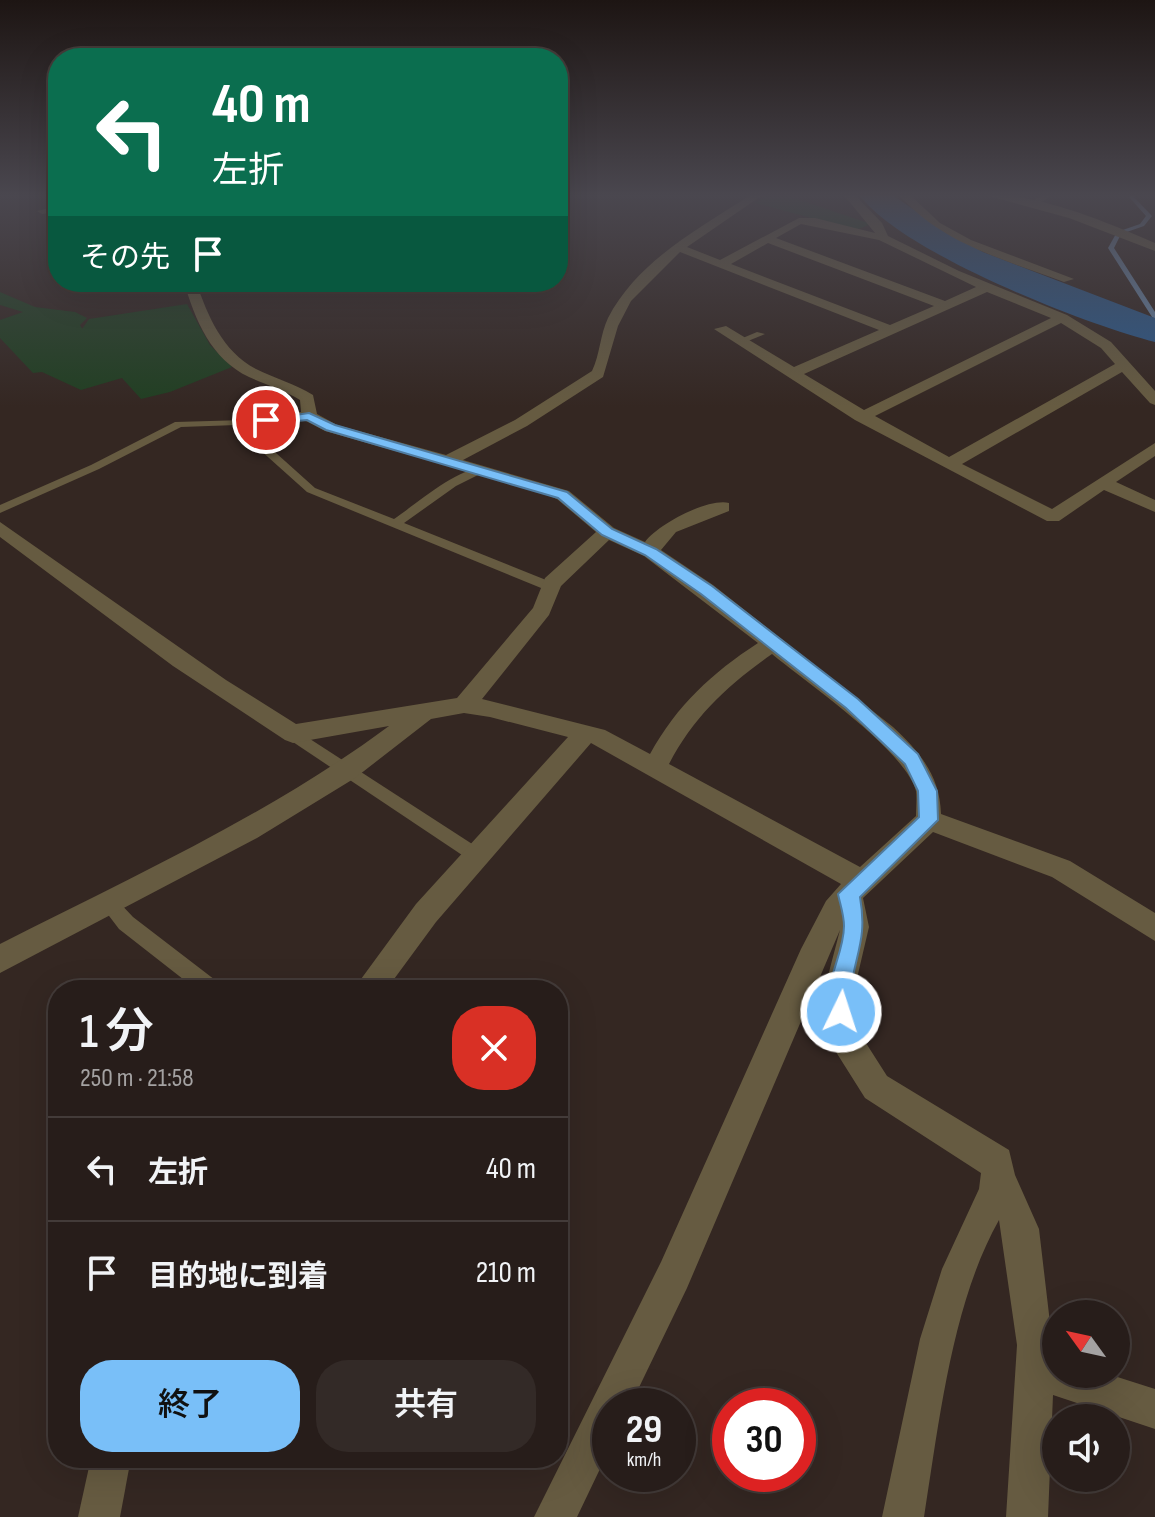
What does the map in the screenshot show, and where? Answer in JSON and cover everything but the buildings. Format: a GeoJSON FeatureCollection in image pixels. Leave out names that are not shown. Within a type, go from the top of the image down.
{"type":"FeatureCollection","features":[{"type":"Feature","properties":{"kind":"street"},"geometry":{"type":"LineString","coordinates":[[447,461],[521,423],[598,374],[613,321],[656,265]]}},
{"type":"Feature","properties":{"kind":"street"},"geometry":{"type":"LineString","coordinates":[[727,265],[891,330]]}},
{"type":"Feature","properties":{"kind":"street"},"geometry":{"type":"LineString","coordinates":[[837,265],[945,305]]}},
{"type":"Feature","properties":{"kind":"street"},"geometry":{"type":"LineString","coordinates":[[940,265],[1062,318],[1106,345],[1155,400]]}},
{"type":"Feature","properties":{"kind":"street"},"geometry":{"type":"LineString","coordinates":[[1029,265],[1068,279]]}},
{"type":"Feature","properties":{"kind":"street"},"geometry":{"type":"LineString","coordinates":[[793,373],[987,287]]}},
{"type":"Feature","properties":{"kind":"street"},"geometry":{"type":"LineString","coordinates":[[193,292],[200,315],[236,363],[292,387],[308,398],[309,416]]}},
{"type":"Feature","properties":{"kind":"street"},"geometry":{"type":"LineString","coordinates":[[861,417],[1062,318]]}},
{"type":"Feature","properties":{"kind":"street"},"geometry":{"type":"LineString","coordinates":[[721,329],[861,417],[1053,517],[1155,448]]}},
{"type":"Feature","properties":{"kind":"street"},"geometry":{"type":"LineString","coordinates":[[948,465],[1124,365]]}},
{"type":"Feature","properties":{"kind":"street"},"geometry":{"type":"LineString","coordinates":[[241,422],[309,416],[331,428],[563,495],[607,532],[651,552],[852,704],[912,759],[928,791],[929,820],[854,888],[836,910],[811,959],[674,1275],[555,1517]]}},
{"type":"Feature","properties":{"kind":"street"},"geometry":{"type":"LineString","coordinates":[[1103,483],[1155,507]]}},
{"type":"Feature","properties":{"kind":"street"},"geometry":{"type":"LineString","coordinates":[[651,552],[652,543],[661,533],[723,507]]}},
{"type":"Feature","properties":{"kind":"street"},"geometry":{"type":"LineString","coordinates":[[0,528],[96,595],[217,688],[293,734],[464,705],[490,708],[597,736],[656,766],[854,888]]}},
{"type":"Feature","properties":{"kind":"street"},"geometry":{"type":"LineString","coordinates":[[464,705],[542,610],[551,587],[607,532]]}},
{"type":"Feature","properties":{"kind":"street"},"geometry":{"type":"LineString","coordinates":[[656,766],[671,735],[696,700],[774,643]]}},
{"type":"Feature","properties":{"kind":"street"},"geometry":{"type":"LineString","coordinates":[[0,959],[248,830],[346,771],[427,710]]}},
{"type":"Feature","properties":{"kind":"street"},"geometry":{"type":"LineString","coordinates":[[376,980],[426,913],[584,735]]}},
{"type":"Feature","properties":{"kind":"street"},"geometry":{"type":"LineString","coordinates":[[929,820],[1061,869],[1155,928]]}},
{"type":"Feature","properties":{"kind":"street"},"geometry":{"type":"LineString","coordinates":[[854,888],[855,927],[839,991],[842,1033],[876,1087],[947,1134],[997,1162],[1001,1183],[1021,1229],[1030,1282],[1035,1370],[1027,1517]]}},
{"type":"Feature","properties":{"kind":"street"},"geometry":{"type":"LineString","coordinates":[[903,1517],[920,1415],[951,1299],[973,1233],[1001,1183]]}},
{"type":"Feature","properties":{"kind":"street"},"geometry":{"type":"LineString","coordinates":[[1035,1370],[1155,1409]]}},
{"type":"Feature","properties":{"kind":"street"},"geometry":{"type":"LineString","coordinates":[[99,1517],[109,1468]]}},
{"type":"Feature","properties":{"kind":"lane"},"geometry":{"type":"LineString","coordinates":[[743,340],[760,334]]}},
{"type":"Feature","properties":{"kind":"lane"},"geometry":{"type":"LineString","coordinates":[[0,509],[95,467],[179,424],[241,422],[243,429],[311,490],[551,587]]}},
{"type":"Feature","properties":{"kind":"lane"},"geometry":{"type":"LineString","coordinates":[[395,524],[452,484],[480,470]]}},
{"type":"Feature","properties":{"kind":"lane"},"geometry":{"type":"LineString","coordinates":[[293,734],[477,856]]}},
{"type":"Feature","properties":{"kind":"lane"},"geometry":{"type":"LineString","coordinates":[[109,904],[126,923],[199,980]]}},
{"type":"Feature","properties":{"kind":"green space"},"geometry":{"type":"Polygon","coordinates":[[[0,292],[35,307],[75,312],[87,318],[80,325],[82,329],[89,319],[187,304],[210,345],[232,367],[170,392],[141,399],[122,378],[81,390],[42,372],[33,373],[0,338],[0,320],[23,312],[0,305],[0,292]]]}},
{"type":"Feature","properties":{"kind":"waterway"},"geometry":{"type":"LineString","coordinates":[[984,265],[1155,331]]}},
{"type":"Feature","properties":{"kind":"waterway"},"geometry":{"type":"LineString","coordinates":[[1122,265],[1155,317]]}},
{"type":"Feature","properties":{"kind":"route"},"geometry":{"type":"LineString","coordinates":[[266,420],[309,416],[331,428],[563,495],[607,532],[651,552],[706,590],[811,670],[912,759],[928,791],[929,820],[849,894],[855,927],[839,991],[841,1012]]}}]}
